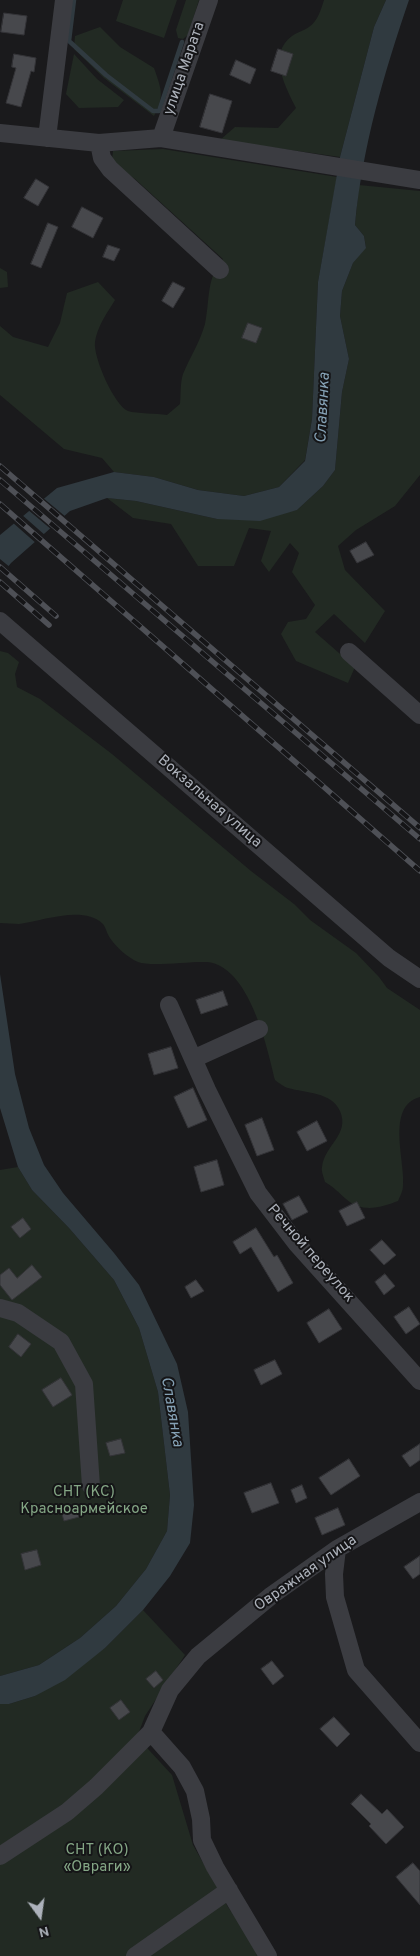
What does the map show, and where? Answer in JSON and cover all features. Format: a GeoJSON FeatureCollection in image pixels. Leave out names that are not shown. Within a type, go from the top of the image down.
{"type":"FeatureCollection","features":[{"type":"Feature","properties":{"kind":"street"},"geometry":{"type":"LineString","coordinates":[[47,138],[64,0]]}},
{"type":"Feature","properties":{"kind":"street","name":"улица Марата"},"geometry":{"type":"LineString","coordinates":[[161,138],[208,0]]}},
{"type":"Feature","properties":{"kind":"street"},"geometry":{"type":"LineString","coordinates":[[0,133],[99,143],[161,138],[420,180]]}},
{"type":"Feature","properties":{"kind":"street"},"geometry":{"type":"LineString","coordinates":[[99,143],[102,158],[110,169],[220,270]]}},
{"type":"Feature","properties":{"kind":"street","name":"Вокзальная улица"},"geometry":{"type":"LineString","coordinates":[[0,621],[389,958],[420,979]]}},
{"type":"Feature","properties":{"kind":"street"},"geometry":{"type":"LineString","coordinates":[[349,652],[420,715]]}},
{"type":"Feature","properties":{"kind":"street","name":"Речной переулок"},"geometry":{"type":"LineString","coordinates":[[169,1005],[258,1193],[297,1244],[420,1381]]}},
{"type":"Feature","properties":{"kind":"street"},"geometry":{"type":"LineString","coordinates":[[193,1059],[259,1029]]}},
{"type":"Feature","properties":{"kind":"street"},"geometry":{"type":"LineString","coordinates":[[0,1308],[18,1313],[62,1342],[84,1384],[91,1486]]}},
{"type":"Feature","properties":{"kind":"street","name":"Овражная улица"},"geometry":{"type":"LineString","coordinates":[[2,1852],[67,1812],[96,1787],[150,1732],[170,1690],[198,1656],[272,1595],[337,1549],[420,1502]]}},
{"type":"Feature","properties":{"kind":"street"},"geometry":{"type":"LineString","coordinates":[[337,1549],[334,1597],[356,1670],[420,1743]]}},
{"type":"Feature","properties":{"kind":"street"},"geometry":{"type":"LineString","coordinates":[[150,1732],[182,1767],[195,1791],[201,1819],[202,1840],[215,1868],[268,1956]]}},
{"type":"Feature","properties":{"kind":"street"},"geometry":{"type":"LineString","coordinates":[[135,1956],[229,1890]]}},
{"type":"Feature","properties":{"kind":"green space"},"geometry":{"type":"Polygon","coordinates":[[[123,0],[177,0],[164,38],[116,21],[123,0]]]}},
{"type":"Feature","properties":{"kind":"green space"},"geometry":{"type":"Polygon","coordinates":[[[186,0],[199,0],[188,35],[183,39],[178,38],[176,30],[186,0]]]}},
{"type":"Feature","properties":{"kind":"green space"},"geometry":{"type":"Polygon","coordinates":[[[324,0],[386,0],[374,27],[340,157],[220,140],[235,127],[278,128],[296,108],[281,71],[281,52],[285,43],[292,36],[315,22],[324,0]]]}},
{"type":"Feature","properties":{"kind":"green space"},"geometry":{"type":"Polygon","coordinates":[[[100,27],[120,47],[154,68],[161,97],[154,116],[104,78],[74,49],[75,36],[100,27]]]}},
{"type":"Feature","properties":{"kind":"green space"},"geometry":{"type":"Polygon","coordinates":[[[74,54],[97,79],[124,100],[118,107],[79,108],[66,94],[74,54]]]}},
{"type":"Feature","properties":{"kind":"green space"},"geometry":{"type":"Polygon","coordinates":[[[163,149],[337,177],[318,282],[312,419],[305,460],[279,487],[244,496],[198,490],[154,477],[114,472],[102,458],[64,449],[0,395],[0,326],[13,337],[48,347],[60,323],[67,293],[98,282],[115,300],[100,326],[96,336],[95,349],[101,369],[117,400],[128,411],[167,415],[180,404],[183,374],[203,331],[211,282],[223,259],[112,160],[113,151],[163,149]]]}},
{"type":"Feature","properties":{"kind":"green space"},"geometry":{"type":"Polygon","coordinates":[[[359,185],[420,191],[420,475],[395,506],[356,530],[338,546],[345,570],[385,611],[365,643],[334,614],[315,632],[355,667],[348,683],[296,661],[281,634],[288,622],[306,619],[315,605],[292,572],[299,553],[290,543],[269,572],[261,561],[271,531],[249,528],[234,566],[198,566],[171,524],[133,518],[107,498],[136,501],[217,519],[297,510],[323,486],[335,470],[342,392],[349,359],[340,316],[342,291],[353,263],[366,247],[364,236],[355,225],[359,185]]]}},
{"type":"Feature","properties":{"kind":"green space"},"geometry":{"type":"Polygon","coordinates":[[[0,268],[7,272],[8,287],[0,288],[0,268]]]}},
{"type":"Feature","properties":{"kind":"green space"},"geometry":{"type":"Polygon","coordinates":[[[0,651],[8,653],[19,662],[15,674],[17,687],[40,699],[112,754],[251,871],[294,904],[310,920],[356,953],[387,988],[420,1010],[420,1097],[409,1102],[403,1111],[400,1123],[403,1186],[398,1201],[385,1206],[365,1208],[352,1203],[325,1182],[322,1167],[327,1152],[342,1127],[340,1111],[331,1100],[325,1097],[286,1087],[275,1080],[267,1048],[254,1010],[245,992],[234,977],[222,967],[207,962],[152,964],[138,962],[126,955],[116,945],[103,924],[95,918],[85,916],[62,916],[19,924],[0,923],[0,651]]]}},
{"type":"Feature","properties":{"kind":"green space","name":"СНТ (КС) Красноармейское"},"geometry":{"type":"Polygon","coordinates":[[[18,1167],[32,1190],[69,1228],[114,1280],[139,1328],[158,1392],[170,1495],[167,1531],[146,1569],[116,1606],[80,1638],[39,1665],[0,1676],[0,1170],[18,1167]]]}},
{"type":"Feature","properties":{"kind":"green space","name":"СНТ (КО) «Овраги»"},"geometry":{"type":"Polygon","coordinates":[[[143,1610],[185,1655],[145,1716],[137,1737],[172,1775],[193,1845],[228,1907],[253,1943],[257,1956],[0,1956],[0,1704],[9,1704],[35,1696],[105,1648],[143,1610]]]}},
{"type":"Feature","properties":{"kind":"water","name":"Славянка"},"geometry":{"type":"Polygon","coordinates":[[[386,0],[409,0],[375,111],[358,196],[355,225],[364,236],[366,248],[353,263],[342,291],[340,316],[349,359],[342,392],[335,470],[323,486],[297,510],[260,521],[217,519],[136,501],[107,498],[70,511],[11,563],[0,577],[0,535],[57,488],[114,472],[154,477],[198,490],[244,496],[279,487],[305,461],[312,419],[318,282],[340,157],[374,27],[386,0]]]}},
{"type":"Feature","properties":{"kind":"water","name":"Славянка"},"geometry":{"type":"Polygon","coordinates":[[[0,974],[15,1074],[29,1128],[44,1165],[63,1193],[139,1285],[177,1364],[188,1412],[194,1505],[190,1543],[170,1576],[143,1610],[105,1648],[65,1680],[35,1696],[9,1704],[0,1704],[0,1676],[39,1665],[80,1638],[116,1606],[146,1569],[167,1531],[170,1495],[158,1392],[139,1328],[114,1280],[69,1228],[32,1190],[18,1167],[0,1108],[0,974]]]}},
{"type":"Feature","properties":{"kind":"pier"},"geometry":{"type":"Polygon","coordinates":[[[42,497],[66,517],[52,530],[27,509],[42,497]]]}},
{"type":"Feature","properties":{"kind":"pier"},"geometry":{"type":"Polygon","coordinates":[[[21,514],[46,536],[37,544],[12,522],[21,514]]]}},
{"type":"Feature","properties":{"kind":"pier"},"geometry":{"type":"Polygon","coordinates":[[[0,559],[11,568],[0,580],[0,559]]]}},
{"type":"Feature","properties":{"kind":"building"},"geometry":{"type":"Polygon","coordinates":[[[4,13],[27,16],[24,35],[1,32],[4,13]]]}},
{"type":"Feature","properties":{"kind":"building"},"geometry":{"type":"Polygon","coordinates":[[[278,49],[293,54],[286,76],[271,71],[278,49]]]}},
{"type":"Feature","properties":{"kind":"building"},"geometry":{"type":"Polygon","coordinates":[[[14,54],[36,58],[34,72],[31,71],[21,107],[6,103],[16,68],[12,67],[14,54]]]}},
{"type":"Feature","properties":{"kind":"building"},"geometry":{"type":"Polygon","coordinates":[[[236,60],[256,69],[250,84],[230,75],[236,60]]]}},
{"type":"Feature","properties":{"kind":"building"},"geometry":{"type":"Polygon","coordinates":[[[210,94],[232,101],[222,133],[200,127],[210,94]]]}},
{"type":"Feature","properties":{"kind":"building"},"geometry":{"type":"Polygon","coordinates":[[[36,179],[49,187],[38,206],[24,198],[36,179]]]}},
{"type":"Feature","properties":{"kind":"building"},"geometry":{"type":"Polygon","coordinates":[[[82,207],[103,218],[93,238],[72,227],[82,207]]]}},
{"type":"Feature","properties":{"kind":"building"},"geometry":{"type":"Polygon","coordinates":[[[48,223],[58,227],[41,268],[31,264],[48,223]]]}},
{"type":"Feature","properties":{"kind":"building"},"geometry":{"type":"Polygon","coordinates":[[[108,245],[120,249],[114,261],[103,257],[108,245]]]}},
{"type":"Feature","properties":{"kind":"building"},"geometry":{"type":"Polygon","coordinates":[[[173,282],[185,288],[173,308],[162,301],[173,282]]]}},
{"type":"Feature","properties":{"kind":"building"},"geometry":{"type":"Polygon","coordinates":[[[248,323],[262,328],[256,343],[242,338],[248,323]]]}},
{"type":"Feature","properties":{"kind":"building"},"geometry":{"type":"Polygon","coordinates":[[[366,542],[374,555],[357,563],[350,551],[366,542]]]}},
{"type":"Feature","properties":{"kind":"building"},"geometry":{"type":"Polygon","coordinates":[[[223,991],[228,1005],[201,1014],[196,1000],[223,991]]]}},
{"type":"Feature","properties":{"kind":"building"},"geometry":{"type":"Polygon","coordinates":[[[171,1047],[178,1068],[154,1075],[148,1054],[171,1047]]]}},
{"type":"Feature","properties":{"kind":"building"},"geometry":{"type":"Polygon","coordinates":[[[193,1088],[207,1120],[188,1128],[174,1097],[193,1088]]]}},
{"type":"Feature","properties":{"kind":"building"},"geometry":{"type":"Polygon","coordinates":[[[262,1118],[274,1150],[257,1156],[245,1125],[262,1118]]]}},
{"type":"Feature","properties":{"kind":"building"},"geometry":{"type":"Polygon","coordinates":[[[317,1121],[327,1141],[307,1151],[297,1132],[317,1121]]]}},
{"type":"Feature","properties":{"kind":"building"},"geometry":{"type":"Polygon","coordinates":[[[217,1160],[224,1185],[201,1192],[194,1167],[217,1160]]]}},
{"type":"Feature","properties":{"kind":"building"},"geometry":{"type":"Polygon","coordinates":[[[299,1196],[308,1212],[292,1220],[283,1204],[299,1196]]]}},
{"type":"Feature","properties":{"kind":"building"},"geometry":{"type":"Polygon","coordinates":[[[357,1202],[365,1218],[347,1226],[339,1211],[357,1202]]]}},
{"type":"Feature","properties":{"kind":"building"},"geometry":{"type":"Polygon","coordinates":[[[23,1218],[31,1229],[20,1238],[11,1227],[23,1218]]]}},
{"type":"Feature","properties":{"kind":"building"},"geometry":{"type":"Polygon","coordinates":[[[256,1228],[274,1257],[277,1255],[293,1283],[278,1292],[251,1247],[240,1254],[233,1242],[256,1228]]]}},
{"type":"Feature","properties":{"kind":"building"},"geometry":{"type":"Polygon","coordinates":[[[382,1240],[396,1255],[384,1265],[370,1250],[382,1240]]]}},
{"type":"Feature","properties":{"kind":"building"},"geometry":{"type":"Polygon","coordinates":[[[32,1265],[42,1277],[12,1300],[0,1285],[0,1275],[9,1268],[17,1278],[32,1265]]]}},
{"type":"Feature","properties":{"kind":"building"},"geometry":{"type":"Polygon","coordinates":[[[385,1274],[395,1286],[384,1295],[375,1282],[385,1274]]]}},
{"type":"Feature","properties":{"kind":"building"},"geometry":{"type":"Polygon","coordinates":[[[196,1280],[204,1291],[191,1298],[185,1287],[196,1280]]]}},
{"type":"Feature","properties":{"kind":"building"},"geometry":{"type":"Polygon","coordinates":[[[409,1307],[420,1324],[406,1334],[394,1317],[409,1307]]]}},
{"type":"Feature","properties":{"kind":"building"},"geometry":{"type":"Polygon","coordinates":[[[329,1309],[342,1329],[319,1343],[307,1323],[329,1309]]]}},
{"type":"Feature","properties":{"kind":"building"},"geometry":{"type":"Polygon","coordinates":[[[18,1334],[31,1344],[21,1357],[9,1347],[18,1334]]]}},
{"type":"Feature","properties":{"kind":"building"},"geometry":{"type":"Polygon","coordinates":[[[275,1360],[282,1374],[261,1385],[254,1370],[275,1360]]]}},
{"type":"Feature","properties":{"kind":"building"},"geometry":{"type":"Polygon","coordinates":[[[61,1378],[72,1395],[53,1407],[42,1390],[61,1378]]]}},
{"type":"Feature","properties":{"kind":"building"},"geometry":{"type":"Polygon","coordinates":[[[121,1439],[125,1453],[110,1456],[106,1443],[121,1439]]]}},
{"type":"Feature","properties":{"kind":"building"},"geometry":{"type":"Polygon","coordinates":[[[420,1444],[420,1460],[410,1467],[402,1456],[420,1444]]]}},
{"type":"Feature","properties":{"kind":"building"},"geometry":{"type":"Polygon","coordinates":[[[349,1459],[360,1476],[331,1495],[319,1478],[349,1459]]]}},
{"type":"Feature","properties":{"kind":"building"},"geometry":{"type":"Polygon","coordinates":[[[271,1483],[279,1503],[252,1513],[244,1493],[271,1483]]]}},
{"type":"Feature","properties":{"kind":"building"},"geometry":{"type":"Polygon","coordinates":[[[302,1485],[307,1498],[296,1503],[291,1490],[302,1485]]]}},
{"type":"Feature","properties":{"kind":"building"},"geometry":{"type":"Polygon","coordinates":[[[77,1507],[79,1517],[64,1521],[61,1511],[77,1507]]]}},
{"type":"Feature","properties":{"kind":"building"},"geometry":{"type":"Polygon","coordinates":[[[338,1508],[345,1525],[322,1535],[315,1518],[338,1508]]]}},
{"type":"Feature","properties":{"kind":"building"},"geometry":{"type":"Polygon","coordinates":[[[37,1550],[41,1565],[25,1570],[21,1554],[37,1550]]]}},
{"type":"Feature","properties":{"kind":"building"},"geometry":{"type":"Polygon","coordinates":[[[420,1556],[420,1574],[413,1579],[404,1567],[420,1556]]]}},
{"type":"Feature","properties":{"kind":"building"},"geometry":{"type":"Polygon","coordinates":[[[272,1661],[284,1676],[273,1685],[261,1669],[272,1661]]]}},
{"type":"Feature","properties":{"kind":"building"},"geometry":{"type":"Polygon","coordinates":[[[156,1671],[163,1680],[154,1688],[146,1679],[156,1671]]]}},
{"type":"Feature","properties":{"kind":"building"},"geometry":{"type":"Polygon","coordinates":[[[121,1700],[130,1712],[119,1720],[110,1708],[121,1700]]]}},
{"type":"Feature","properties":{"kind":"building"},"geometry":{"type":"Polygon","coordinates":[[[334,1717],[350,1734],[337,1747],[320,1729],[334,1717]]]}},
{"type":"Feature","properties":{"kind":"building"},"geometry":{"type":"Polygon","coordinates":[[[361,1794],[382,1814],[387,1809],[404,1827],[386,1844],[369,1826],[371,1824],[351,1804],[361,1794]]]}},
{"type":"Feature","properties":{"kind":"building"},"geometry":{"type":"Polygon","coordinates":[[[413,1863],[420,1871],[420,1905],[396,1877],[413,1863]]]}},
{"type":"Feature","properties":{"kind":"waterway"},"geometry":{"type":"LineString","coordinates":[[74,0],[69,41],[106,75],[153,111],[159,111],[182,42]]}},
{"type":"Feature","properties":{"kind":"railway"},"geometry":{"type":"LineString","coordinates":[[0,466],[420,828]]}},
{"type":"Feature","properties":{"kind":"railway"},"geometry":{"type":"LineString","coordinates":[[0,480],[420,839]]}},
{"type":"Feature","properties":{"kind":"railway"},"geometry":{"type":"LineString","coordinates":[[0,504],[420,871]]}},
{"type":"Feature","properties":{"kind":"railway"},"geometry":{"type":"LineString","coordinates":[[0,567],[56,616]]}},
{"type":"Feature","properties":{"kind":"railway"},"geometry":{"type":"LineString","coordinates":[[0,582],[49,625]]}}]}
